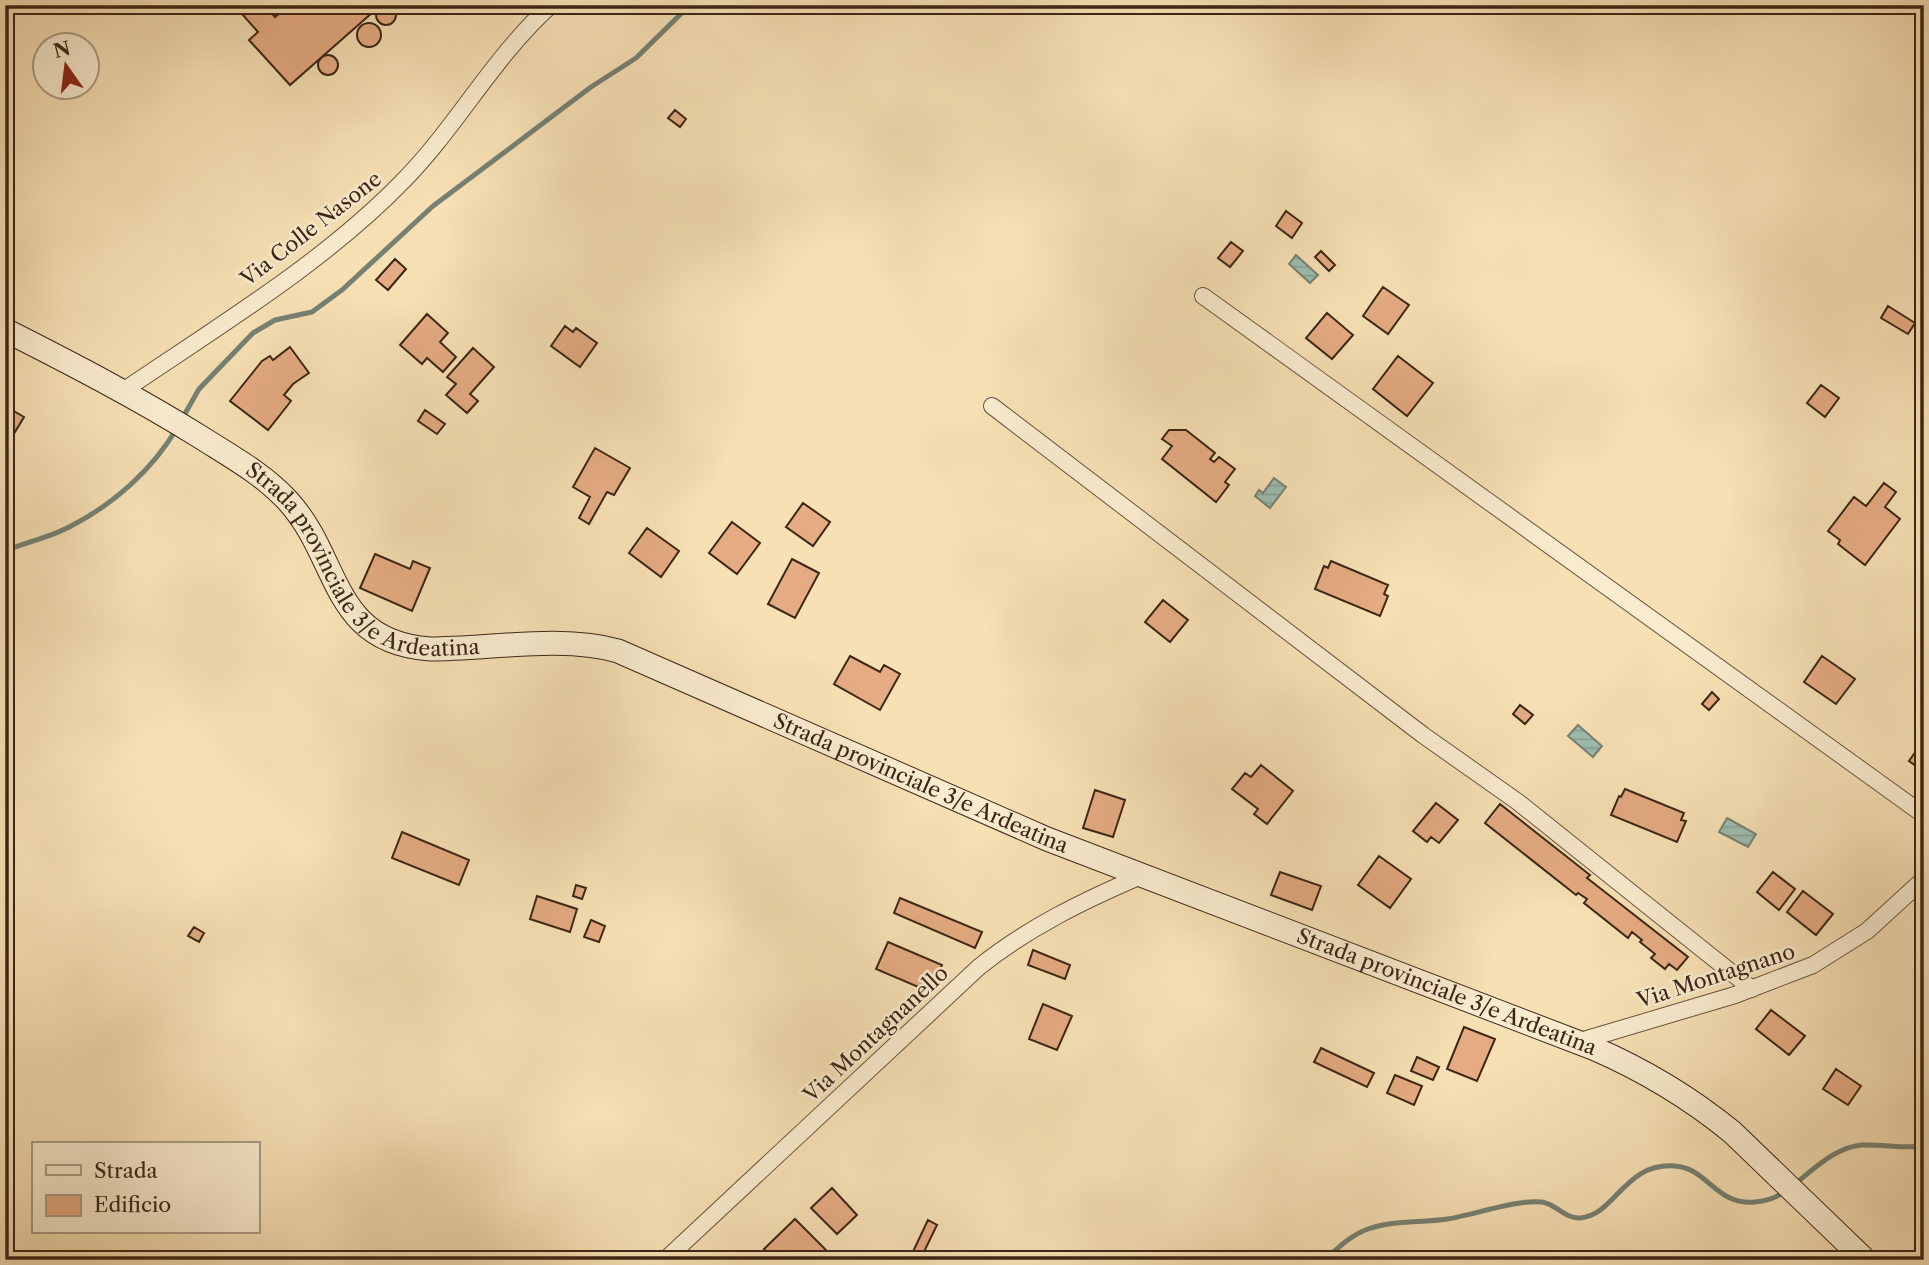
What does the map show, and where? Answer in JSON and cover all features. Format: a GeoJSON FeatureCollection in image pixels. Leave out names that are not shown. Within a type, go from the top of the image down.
{"type":"FeatureCollection","features":[{"type":"Feature","properties":{"kind":"main road","name":"Strada provinciale 3/e Ardeatina"},"geometry":{"type":"LineString","coordinates":[[5,330],[123,391],[256,472],[285,498],[314,538],[350,609],[363,624],[387,640],[430,649],[567,644],[618,651],[954,800],[1141,876],[1577,1042],[1641,1070],[1684,1096],[1732,1132],[1864,1260]]}},
{"type":"Feature","properties":{"kind":"street","name":"Via Colle Nasone"},"geometry":{"type":"LineString","coordinates":[[123,391],[306,263],[388,196],[442,140],[514,44],[551,5]]}},
{"type":"Feature","properties":{"kind":"street"},"geometry":{"type":"LineString","coordinates":[[1203,296],[1924,815]]}},
{"type":"Feature","properties":{"kind":"street"},"geometry":{"type":"LineString","coordinates":[[992,406],[1423,736],[1518,802],[1752,989]]}},
{"type":"Feature","properties":{"kind":"street","name":"Via Montagnanello"},"geometry":{"type":"LineString","coordinates":[[665,1260],[988,960],[1023,934],[1058,914],[1141,876]]}},
{"type":"Feature","properties":{"kind":"street","name":"Via Montagnano"},"geometry":{"type":"LineString","coordinates":[[1577,1042],[1752,989],[1798,972],[1843,948],[1879,921],[1924,879]]}},
{"type":"Feature","properties":{"kind":"shaded area"},"geometry":{"type":"Polygon","coordinates":[[[1296,255],[1318,275],[1310,283],[1289,264],[1296,255]]]}},
{"type":"Feature","properties":{"kind":"shaded area"},"geometry":{"type":"Polygon","coordinates":[[[1274,478],[1286,487],[1270,508],[1255,496],[1259,490],[1263,493],[1274,478]]]}},
{"type":"Feature","properties":{"kind":"shaded area"},"geometry":{"type":"Polygon","coordinates":[[[1578,725],[1602,746],[1593,757],[1568,736],[1578,725]]]}},
{"type":"Feature","properties":{"kind":"shaded area"},"geometry":{"type":"Polygon","coordinates":[[[1727,818],[1756,834],[1748,847],[1719,832],[1727,818]]]}},
{"type":"Feature","properties":{"kind":"building"},"geometry":{"type":"Polygon","coordinates":[[[234,5],[265,5],[275,17],[289,5],[381,5],[290,85],[249,40],[258,32],[234,5]]]}},
{"type":"Feature","properties":{"kind":"building"},"geometry":{"type":"Polygon","coordinates":[[[386,5],[393,8],[396,15],[393,22],[386,25],[379,22],[376,15],[379,8],[386,5]]]}},
{"type":"Feature","properties":{"kind":"building"},"geometry":{"type":"Polygon","coordinates":[[[369,23],[380,30],[381,35],[374,46],[369,47],[358,40],[357,35],[364,24],[369,23]]]}},
{"type":"Feature","properties":{"kind":"building"},"geometry":{"type":"Polygon","coordinates":[[[328,55],[335,58],[338,65],[335,72],[328,75],[321,72],[318,65],[321,58],[328,55]]]}},
{"type":"Feature","properties":{"kind":"building"},"geometry":{"type":"Polygon","coordinates":[[[675,110],[686,119],[680,127],[668,118],[675,110]]]}},
{"type":"Feature","properties":{"kind":"building"},"geometry":{"type":"Polygon","coordinates":[[[1286,211],[1302,223],[1292,238],[1276,226],[1286,211]]]}},
{"type":"Feature","properties":{"kind":"building"},"geometry":{"type":"Polygon","coordinates":[[[1231,242],[1243,251],[1230,267],[1218,258],[1231,242]]]}},
{"type":"Feature","properties":{"kind":"building"},"geometry":{"type":"Polygon","coordinates":[[[1321,251],[1335,265],[1329,271],[1315,257],[1321,251]]]}},
{"type":"Feature","properties":{"kind":"building"},"geometry":{"type":"Polygon","coordinates":[[[395,259],[406,269],[388,290],[376,280],[395,259]]]}},
{"type":"Feature","properties":{"kind":"building"},"geometry":{"type":"Polygon","coordinates":[[[1383,287],[1409,305],[1388,334],[1363,316],[1383,287]]]}},
{"type":"Feature","properties":{"kind":"building"},"geometry":{"type":"Polygon","coordinates":[[[1888,306],[1915,323],[1908,334],[1881,318],[1888,306]]]}},
{"type":"Feature","properties":{"kind":"building"},"geometry":{"type":"Polygon","coordinates":[[[1327,313],[1353,335],[1332,359],[1306,338],[1327,313]]]}},
{"type":"Feature","properties":{"kind":"building"},"geometry":{"type":"Polygon","coordinates":[[[427,314],[448,333],[440,342],[456,357],[443,372],[427,358],[422,364],[400,345],[427,314]]]}},
{"type":"Feature","properties":{"kind":"building"},"geometry":{"type":"Polygon","coordinates":[[[565,326],[573,332],[576,328],[597,343],[580,367],[551,346],[565,326]]]}},
{"type":"Feature","properties":{"kind":"building"},"geometry":{"type":"Polygon","coordinates":[[[290,347],[309,373],[293,384],[284,395],[291,401],[268,430],[230,401],[262,361],[270,356],[273,360],[290,347]]]}},
{"type":"Feature","properties":{"kind":"building"},"geometry":{"type":"Polygon","coordinates":[[[473,348],[494,367],[470,394],[478,401],[467,413],[446,395],[456,384],[447,377],[473,348]]]}},
{"type":"Feature","properties":{"kind":"building"},"geometry":{"type":"Polygon","coordinates":[[[1398,356],[1433,383],[1407,416],[1373,389],[1398,356]]]}},
{"type":"Feature","properties":{"kind":"building"},"geometry":{"type":"Polygon","coordinates":[[[1821,385],[1839,398],[1825,417],[1807,403],[1821,385]]]}},
{"type":"Feature","properties":{"kind":"building"},"geometry":{"type":"Polygon","coordinates":[[[5,406],[24,417],[6,447],[5,446],[5,406]]]}},
{"type":"Feature","properties":{"kind":"building"},"geometry":{"type":"Polygon","coordinates":[[[425,410],[445,424],[437,434],[418,421],[425,410]]]}},
{"type":"Feature","properties":{"kind":"building"},"geometry":{"type":"Polygon","coordinates":[[[1169,430],[1186,430],[1215,453],[1210,459],[1214,462],[1219,457],[1235,469],[1225,482],[1229,485],[1216,502],[1162,459],[1172,446],[1162,439],[1169,430]]]}},
{"type":"Feature","properties":{"kind":"building"},"geometry":{"type":"Polygon","coordinates":[[[595,448],[630,468],[614,495],[607,492],[589,524],[579,518],[590,497],[573,487],[595,448]]]}},
{"type":"Feature","properties":{"kind":"building"},"geometry":{"type":"Polygon","coordinates":[[[1884,483],[1896,492],[1885,507],[1900,519],[1865,565],[1838,544],[1840,540],[1828,531],[1854,497],[1866,506],[1884,483]]]}},
{"type":"Feature","properties":{"kind":"building"},"geometry":{"type":"Polygon","coordinates":[[[803,503],[830,522],[813,546],[786,527],[803,503]]]}},
{"type":"Feature","properties":{"kind":"building"},"geometry":{"type":"Polygon","coordinates":[[[732,522],[760,543],[737,574],[709,553],[732,522]]]}},
{"type":"Feature","properties":{"kind":"building"},"geometry":{"type":"Polygon","coordinates":[[[647,528],[679,551],[661,577],[629,553],[647,528]]]}},
{"type":"Feature","properties":{"kind":"building"},"geometry":{"type":"Polygon","coordinates":[[[375,554],[410,569],[413,561],[430,568],[412,611],[360,588],[375,554]]]}},
{"type":"Feature","properties":{"kind":"building"},"geometry":{"type":"Polygon","coordinates":[[[792,559],[819,573],[795,618],[768,604],[792,559]]]}},
{"type":"Feature","properties":{"kind":"building"},"geometry":{"type":"Polygon","coordinates":[[[1331,561],[1388,585],[1384,594],[1388,596],[1380,616],[1315,589],[1324,566],[1328,568],[1331,561]]]}},
{"type":"Feature","properties":{"kind":"building"},"geometry":{"type":"Polygon","coordinates":[[[1163,600],[1188,620],[1170,642],[1145,622],[1163,600]]]}},
{"type":"Feature","properties":{"kind":"building"},"geometry":{"type":"Polygon","coordinates":[[[850,656],[880,672],[884,665],[900,674],[880,710],[834,684],[850,656]]]}},
{"type":"Feature","properties":{"kind":"building"},"geometry":{"type":"Polygon","coordinates":[[[1822,656],[1855,679],[1836,704],[1804,682],[1822,656]]]}},
{"type":"Feature","properties":{"kind":"building"},"geometry":{"type":"Polygon","coordinates":[[[1712,692],[1719,699],[1709,710],[1702,704],[1712,692]]]}},
{"type":"Feature","properties":{"kind":"building"},"geometry":{"type":"Polygon","coordinates":[[[1520,705],[1533,715],[1525,724],[1513,714],[1520,705]]]}},
{"type":"Feature","properties":{"kind":"building"},"geometry":{"type":"Polygon","coordinates":[[[1921,744],[1924,746],[1924,772],[1909,761],[1921,744]]]}},
{"type":"Feature","properties":{"kind":"building"},"geometry":{"type":"Polygon","coordinates":[[[1261,765],[1293,791],[1267,824],[1254,814],[1258,809],[1232,789],[1245,773],[1251,777],[1261,765]]]}},
{"type":"Feature","properties":{"kind":"building"},"geometry":{"type":"Polygon","coordinates":[[[1625,789],[1684,813],[1681,820],[1686,821],[1677,842],[1611,815],[1625,789]]]}},
{"type":"Feature","properties":{"kind":"building"},"geometry":{"type":"Polygon","coordinates":[[[1095,790],[1125,800],[1113,837],[1083,828],[1095,790]]]}},
{"type":"Feature","properties":{"kind":"building"},"geometry":{"type":"Polygon","coordinates":[[[1436,803],[1458,820],[1439,843],[1431,837],[1427,842],[1413,831],[1436,803]]]}},
{"type":"Feature","properties":{"kind":"building"},"geometry":{"type":"Polygon","coordinates":[[[1500,804],[1590,875],[1587,878],[1688,957],[1677,970],[1669,964],[1665,969],[1651,958],[1655,954],[1640,942],[1642,940],[1632,932],[1628,938],[1584,903],[1587,899],[1578,893],[1576,895],[1485,823],[1500,804]]]}},
{"type":"Feature","properties":{"kind":"building"},"geometry":{"type":"Polygon","coordinates":[[[402,832],[469,860],[459,885],[392,858],[402,832]]]}},
{"type":"Feature","properties":{"kind":"building"},"geometry":{"type":"Polygon","coordinates":[[[1379,856],[1411,879],[1390,908],[1358,885],[1379,856]]]}},
{"type":"Feature","properties":{"kind":"building"},"geometry":{"type":"Polygon","coordinates":[[[1280,872],[1321,886],[1312,910],[1271,895],[1280,872]]]}},
{"type":"Feature","properties":{"kind":"building"},"geometry":{"type":"Polygon","coordinates":[[[1773,872],[1795,889],[1779,910],[1757,892],[1773,872]]]}},
{"type":"Feature","properties":{"kind":"building"},"geometry":{"type":"Polygon","coordinates":[[[576,885],[586,888],[582,899],[573,896],[576,885]]]}},
{"type":"Feature","properties":{"kind":"building"},"geometry":{"type":"Polygon","coordinates":[[[1803,891],[1833,914],[1816,935],[1787,912],[1803,891]]]}},
{"type":"Feature","properties":{"kind":"building"},"geometry":{"type":"Polygon","coordinates":[[[537,896],[577,909],[570,932],[530,919],[537,896]]]}},
{"type":"Feature","properties":{"kind":"building"},"geometry":{"type":"Polygon","coordinates":[[[900,898],[982,932],[975,948],[894,913],[900,898]]]}},
{"type":"Feature","properties":{"kind":"building"},"geometry":{"type":"Polygon","coordinates":[[[591,920],[605,926],[599,942],[584,937],[591,920]]]}},
{"type":"Feature","properties":{"kind":"building"},"geometry":{"type":"Polygon","coordinates":[[[194,927],[204,933],[199,942],[188,936],[194,927]]]}},
{"type":"Feature","properties":{"kind":"building"},"geometry":{"type":"Polygon","coordinates":[[[888,942],[942,965],[930,992],[876,969],[888,942]]]}},
{"type":"Feature","properties":{"kind":"building"},"geometry":{"type":"Polygon","coordinates":[[[1033,950],[1070,965],[1065,979],[1028,965],[1033,950]]]}},
{"type":"Feature","properties":{"kind":"building"},"geometry":{"type":"Polygon","coordinates":[[[1043,1004],[1072,1016],[1057,1050],[1029,1039],[1043,1004]]]}},
{"type":"Feature","properties":{"kind":"building"},"geometry":{"type":"Polygon","coordinates":[[[1771,1010],[1805,1036],[1789,1055],[1756,1029],[1771,1010]]]}},
{"type":"Feature","properties":{"kind":"building"},"geometry":{"type":"Polygon","coordinates":[[[1464,1027],[1495,1039],[1477,1081],[1447,1069],[1464,1027]]]}},
{"type":"Feature","properties":{"kind":"building"},"geometry":{"type":"Polygon","coordinates":[[[1321,1048],[1374,1073],[1367,1087],[1314,1062],[1321,1048]]]}},
{"type":"Feature","properties":{"kind":"building"},"geometry":{"type":"Polygon","coordinates":[[[1417,1057],[1439,1067],[1433,1080],[1411,1071],[1417,1057]]]}},
{"type":"Feature","properties":{"kind":"building"},"geometry":{"type":"Polygon","coordinates":[[[1836,1069],[1861,1086],[1848,1105],[1823,1089],[1836,1069]]]}},
{"type":"Feature","properties":{"kind":"building"},"geometry":{"type":"Polygon","coordinates":[[[1395,1075],[1422,1086],[1414,1105],[1387,1093],[1395,1075]]]}},
{"type":"Feature","properties":{"kind":"building"},"geometry":{"type":"Polygon","coordinates":[[[832,1188],[857,1215],[837,1234],[811,1208],[832,1188]]]}},
{"type":"Feature","properties":{"kind":"building"},"geometry":{"type":"Polygon","coordinates":[[[795,1219],[830,1254],[825,1260],[803,1260],[796,1253],[790,1260],[775,1260],[764,1249],[795,1219]]]}},
{"type":"Feature","properties":{"kind":"building"},"geometry":{"type":"Polygon","coordinates":[[[928,1220],[937,1225],[920,1260],[909,1260],[928,1220]]]}},
{"type":"Feature","properties":{"kind":"waterway"},"geometry":{"type":"LineString","coordinates":[[182,419],[199,389],[253,333],[275,320],[312,312],[342,290],[433,206],[591,87],[636,58],[690,5]]}},
{"type":"Feature","properties":{"kind":"waterway"},"geometry":{"type":"LineString","coordinates":[[5,551],[63,530],[102,507],[144,471],[177,428]]}},
{"type":"Feature","properties":{"kind":"waterway"},"geometry":{"type":"LineString","coordinates":[[1795,1184],[1826,1159],[1852,1147],[1924,1146]]}},
{"type":"Feature","properties":{"kind":"waterway"},"geometry":{"type":"LineString","coordinates":[[1325,1260],[1356,1235],[1387,1224],[1447,1219],[1532,1202],[1547,1203],[1575,1218],[1592,1215],[1632,1180],[1658,1167],[1686,1168],[1721,1193],[1742,1202],[1767,1200],[1784,1192]]}}]}
